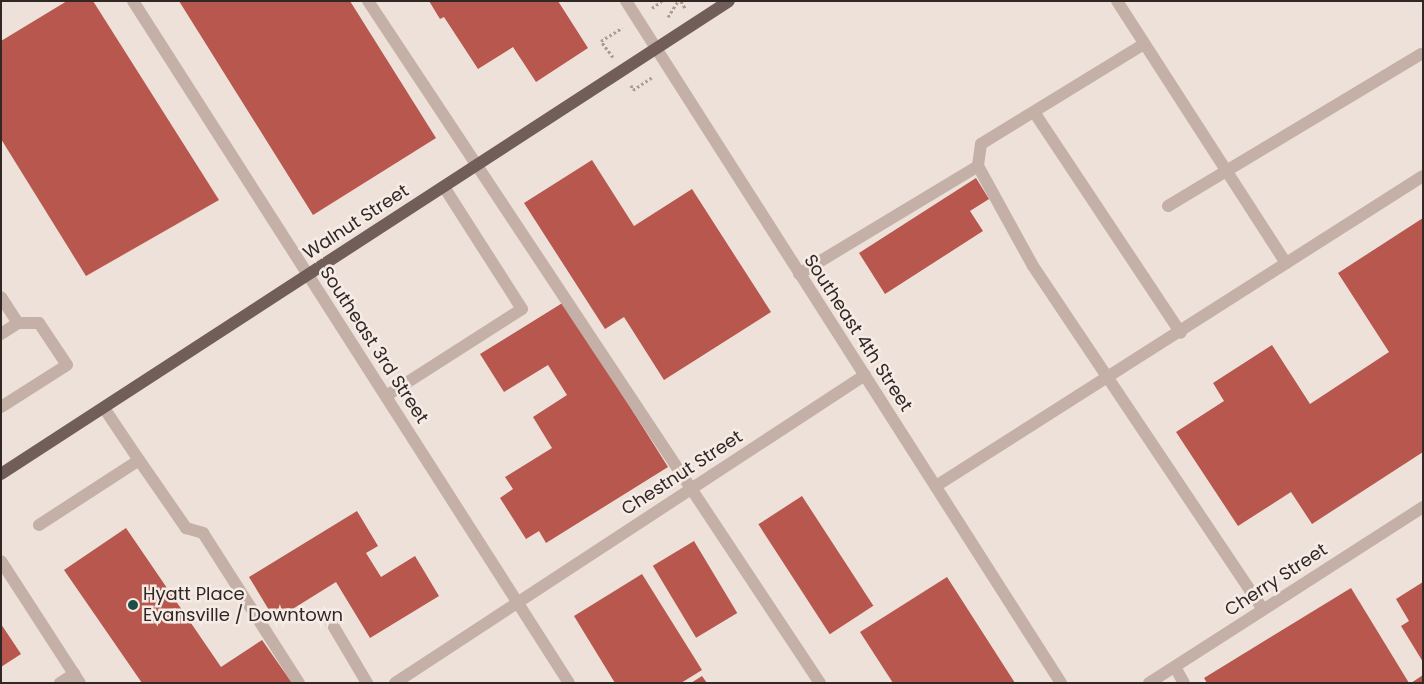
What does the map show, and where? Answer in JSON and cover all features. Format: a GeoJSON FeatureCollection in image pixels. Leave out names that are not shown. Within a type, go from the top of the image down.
{"type":"FeatureCollection","features":[{"type":"Feature","properties":{"kind":"main road","name":"Walnut Street"},"geometry":{"type":"LineString","coordinates":[[1,474],[730,1]]}},
{"type":"Feature","properties":{"kind":"street","name":"Southeast 3rd Street"},"geometry":{"type":"LineString","coordinates":[[133,1],[569,683]]}},
{"type":"Feature","properties":{"kind":"street"},"geometry":{"type":"LineString","coordinates":[[368,1],[689,490],[820,683]]}},
{"type":"Feature","properties":{"kind":"street","name":"Southeast 4th Street"},"geometry":{"type":"LineString","coordinates":[[626,1],[1061,683]]}},
{"type":"Feature","properties":{"kind":"street"},"geometry":{"type":"LineString","coordinates":[[1117,1],[1286,263]]}},
{"type":"Feature","properties":{"kind":"street"},"geometry":{"type":"LineString","coordinates":[[1144,44],[981,144],[978,166],[1033,266],[1110,378],[1262,609]]}},
{"type":"Feature","properties":{"kind":"street"},"geometry":{"type":"LineString","coordinates":[[1168,206],[1422,55]]}},
{"type":"Feature","properties":{"kind":"street"},"geometry":{"type":"LineString","coordinates":[[1034,112],[1181,333]]}},
{"type":"Feature","properties":{"kind":"street"},"geometry":{"type":"LineString","coordinates":[[799,274],[978,166]]}},
{"type":"Feature","properties":{"kind":"street"},"geometry":{"type":"LineString","coordinates":[[936,486],[1181,333],[1286,263],[1423,176]]}},
{"type":"Feature","properties":{"kind":"street"},"geometry":{"type":"LineString","coordinates":[[386,396],[522,309],[444,187]]}},
{"type":"Feature","properties":{"kind":"street"},"geometry":{"type":"LineString","coordinates":[[1,298],[18,323]]}},
{"type":"Feature","properties":{"kind":"street"},"geometry":{"type":"LineString","coordinates":[[1,334],[18,323],[39,323],[67,365],[1,407]]}},
{"type":"Feature","properties":{"kind":"street","name":"Chestnut Street"},"geometry":{"type":"LineString","coordinates":[[395,683],[865,375]]}},
{"type":"Feature","properties":{"kind":"street"},"geometry":{"type":"LineString","coordinates":[[104,408],[186,528],[203,533],[299,683]]}},
{"type":"Feature","properties":{"kind":"street"},"geometry":{"type":"LineString","coordinates":[[39,525],[139,460]]}},
{"type":"Feature","properties":{"kind":"street","name":"Cherry Street"},"geometry":{"type":"LineString","coordinates":[[1149,683],[1423,507]]}},
{"type":"Feature","properties":{"kind":"street"},"geometry":{"type":"LineString","coordinates":[[1,561],[77,678],[60,683]]}},
{"type":"Feature","properties":{"kind":"street"},"geometry":{"type":"LineString","coordinates":[[328,617],[367,683]]}},
{"type":"Feature","properties":{"kind":"street"},"geometry":{"type":"LineString","coordinates":[[1175,667],[1184,683]]}},
{"type":"Feature","properties":{"kind":"building"},"geometry":{"type":"Polygon","coordinates":[[[67,1],[93,1],[219,200],[86,276],[1,139],[1,41],[67,1]]]}},
{"type":"Feature","properties":{"kind":"building"},"geometry":{"type":"Polygon","coordinates":[[[179,1],[350,1],[436,138],[313,215],[179,1]]]}},
{"type":"Feature","properties":{"kind":"building"},"geometry":{"type":"Polygon","coordinates":[[[429,1],[558,1],[588,48],[536,82],[513,47],[478,69],[444,17],[440,19],[429,1]]]}},
{"type":"Feature","properties":{"kind":"building"},"geometry":{"type":"Polygon","coordinates":[[[592,160],[634,226],[692,189],[771,312],[664,380],[624,317],[605,329],[524,203],[592,160]]]}},
{"type":"Feature","properties":{"kind":"building"},"geometry":{"type":"Polygon","coordinates":[[[976,178],[989,199],[970,211],[983,231],[885,294],[859,253],[976,178]]]}},
{"type":"Feature","properties":{"kind":"building"},"geometry":{"type":"Polygon","coordinates":[[[1423,218],[1423,452],[1312,524],[1291,492],[1238,526],[1176,432],[1224,401],[1213,383],[1272,345],[1310,404],[1389,352],[1338,273],[1423,218]]]}},
{"type":"Feature","properties":{"kind":"building"},"geometry":{"type":"Polygon","coordinates":[[[564,302],[668,467],[546,543],[539,531],[526,539],[500,498],[513,489],[505,477],[552,448],[533,417],[567,395],[548,365],[504,392],[480,354],[564,302]]]}},
{"type":"Feature","properties":{"kind":"building"},"geometry":{"type":"Polygon","coordinates":[[[802,496],[873,606],[830,634],[758,524],[802,496]]]}},
{"type":"Feature","properties":{"kind":"building"},"geometry":{"type":"Polygon","coordinates":[[[357,511],[378,546],[366,553],[381,577],[415,556],[439,596],[370,638],[336,582],[275,620],[249,577],[357,511]]]}},
{"type":"Feature","properties":{"kind":"building","name":"Hyatt Place Evansville / Downtown"},"geometry":{"type":"Polygon","coordinates":[[[126,528],[221,667],[262,640],[292,683],[142,683],[64,570],[126,528]]]}},
{"type":"Feature","properties":{"kind":"building"},"geometry":{"type":"Polygon","coordinates":[[[694,541],[737,613],[696,638],[653,566],[694,541]]]}},
{"type":"Feature","properties":{"kind":"building"},"geometry":{"type":"Polygon","coordinates":[[[642,574],[702,670],[681,683],[615,683],[574,616],[642,574]]]}},
{"type":"Feature","properties":{"kind":"building"},"geometry":{"type":"Polygon","coordinates":[[[947,577],[1015,683],[893,683],[860,632],[947,577]]]}},
{"type":"Feature","properties":{"kind":"building"},"geometry":{"type":"Polygon","coordinates":[[[1423,582],[1423,662],[1401,626],[1409,621],[1396,599],[1423,582]]]}},
{"type":"Feature","properties":{"kind":"building"},"geometry":{"type":"Polygon","coordinates":[[[1351,588],[1409,683],[1207,683],[1204,678],[1351,588]]]}},
{"type":"Feature","properties":{"kind":"building"},"geometry":{"type":"Polygon","coordinates":[[[1,624],[21,654],[1,667],[1,624]]]}},
{"type":"Feature","properties":{"kind":"building"},"geometry":{"type":"Polygon","coordinates":[[[1423,675],[1423,683],[1411,683],[1423,675]]]}},
{"type":"Feature","properties":{"kind":"building"},"geometry":{"type":"Polygon","coordinates":[[[702,676],[707,683],[691,683],[702,676]]]}},
{"type":"Feature","properties":{"kind":"place","name":"Hyatt Place Evansville / Downtown"},"geometry":{"type":"Point","coordinates":[133,605]}}]}
